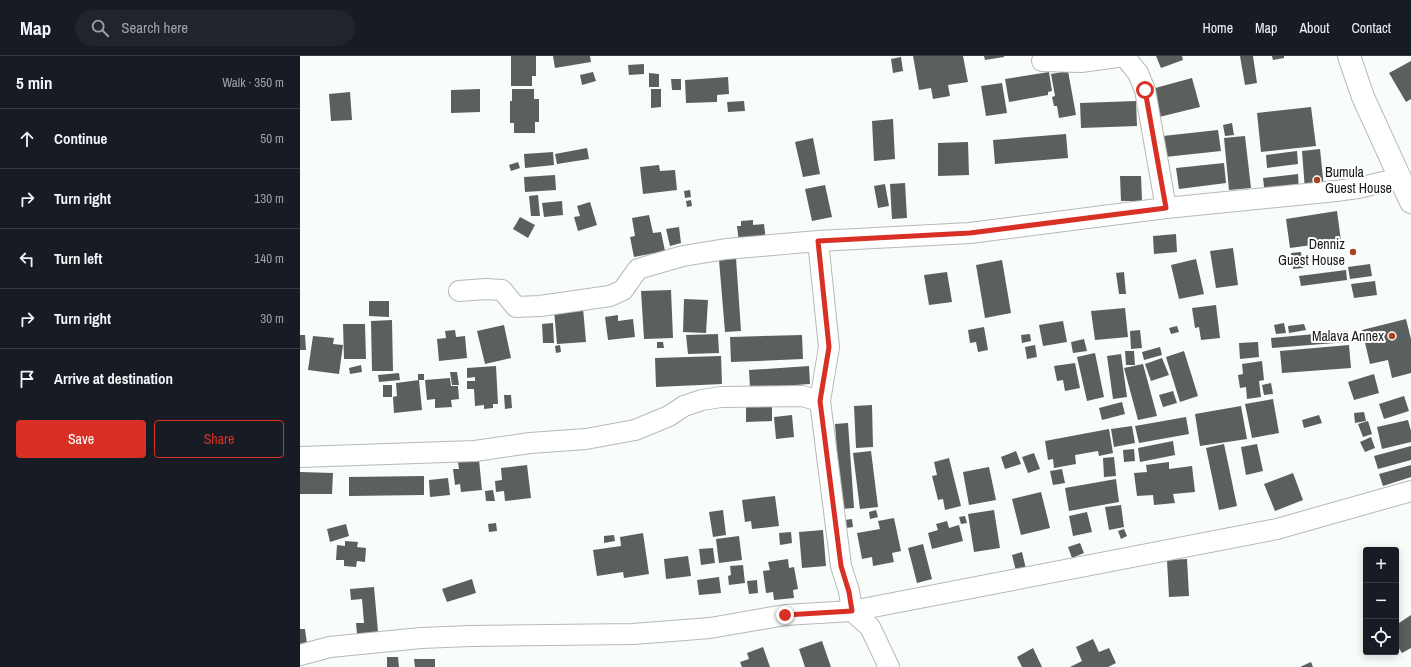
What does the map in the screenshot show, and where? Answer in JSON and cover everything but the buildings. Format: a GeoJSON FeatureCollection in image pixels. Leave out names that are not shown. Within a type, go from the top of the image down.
{"type":"FeatureCollection","features":[{"type":"Feature","properties":{"kind":"main road"},"geometry":{"type":"LineString","coordinates":[[1349,56],[1363,97],[1411,202]]}},
{"type":"Feature","properties":{"kind":"street"},"geometry":{"type":"LineString","coordinates":[[1042,61],[1081,62],[1124,56],[1138,73],[1145,90],[1166,208]]}},
{"type":"Feature","properties":{"kind":"street"},"geometry":{"type":"LineString","coordinates":[[459,291],[486,289],[502,290],[516,307],[540,306],[610,296],[623,290],[638,269],[683,256],[726,249],[818,241],[970,233],[1166,208],[1336,191],[1358,188],[1400,178]]}},
{"type":"Feature","properties":{"kind":"street"},"geometry":{"type":"LineString","coordinates":[[818,241],[829,347],[820,401],[841,566],[849,592],[852,611],[870,627],[889,667]]}},
{"type":"Feature","properties":{"kind":"street"},"geometry":{"type":"LineString","coordinates":[[300,457],[475,451],[530,443],[586,440],[635,430],[669,416],[684,406],[702,400],[721,397],[802,396],[820,401]]}},
{"type":"Feature","properties":{"kind":"street"},"geometry":{"type":"LineString","coordinates":[[300,655],[330,647],[421,638],[633,634],[710,628],[785,615],[852,611],[1277,529],[1411,491]]}},
{"type":"Feature","properties":{"kind":"place","name":"Bumula Guest House"},"geometry":{"type":"Point","coordinates":[1317,180]}},
{"type":"Feature","properties":{"kind":"place","name":"Denniz Guest House"},"geometry":{"type":"Point","coordinates":[1353,252]}},
{"type":"Feature","properties":{"kind":"place","name":"Malava Annex"},"geometry":{"type":"Point","coordinates":[1392,336]}},
{"type":"Feature","properties":{"kind":"route"},"geometry":{"type":"LineString","coordinates":[[785,615],[852,611],[849,592],[841,566],[820,401],[829,347],[818,241],[970,233],[1166,208],[1145,90]]}}]}
